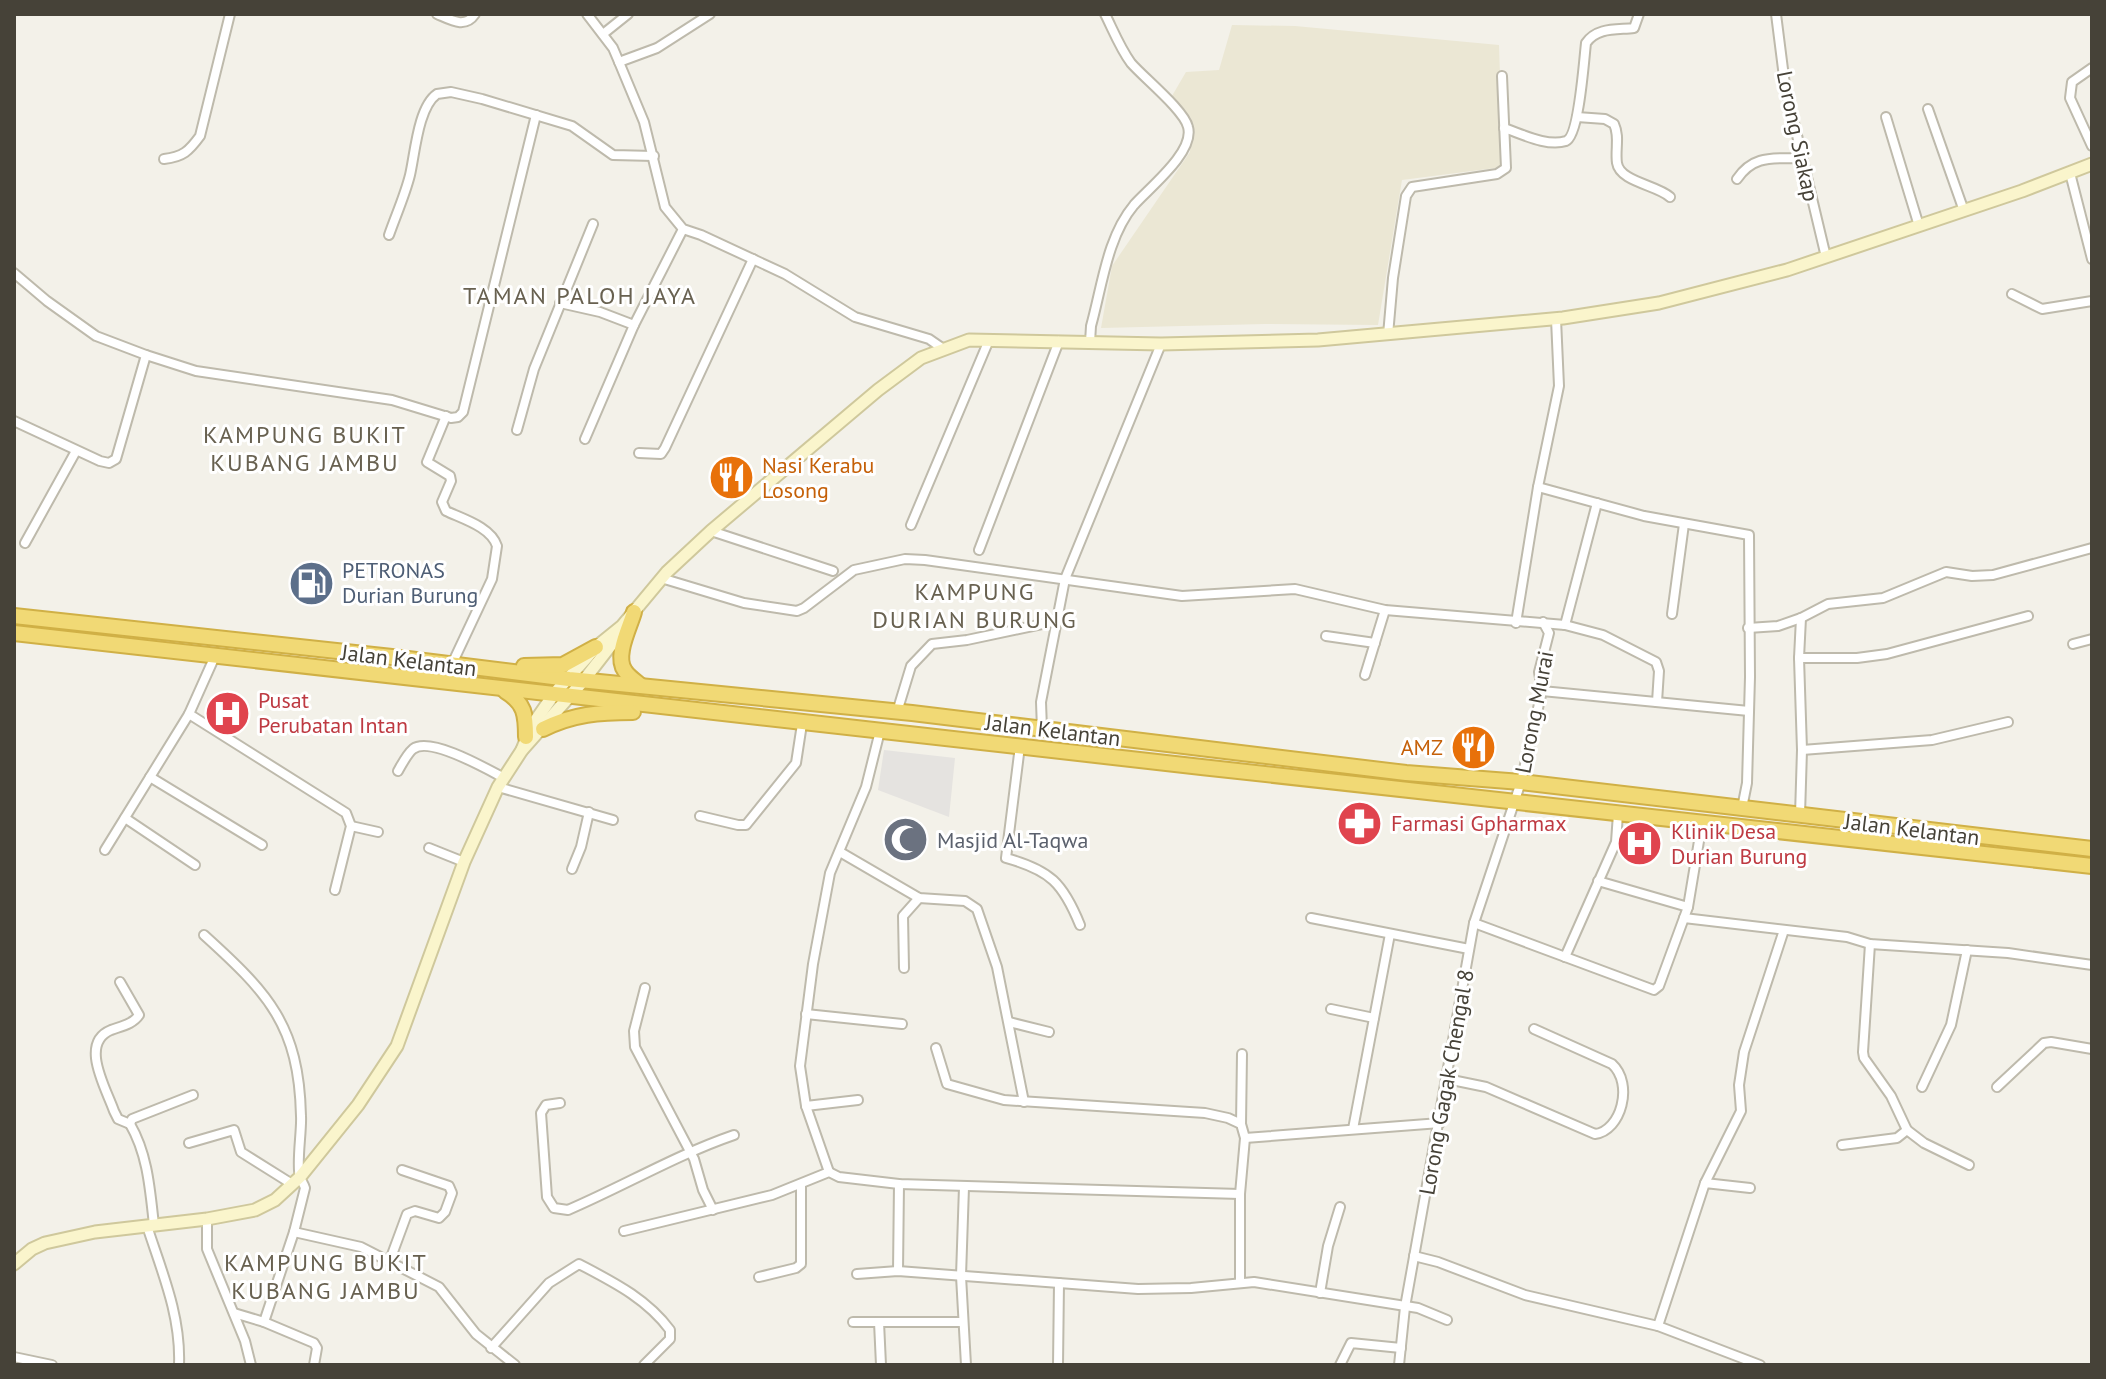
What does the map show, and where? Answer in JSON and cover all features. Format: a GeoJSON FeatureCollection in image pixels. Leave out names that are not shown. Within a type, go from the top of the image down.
{"type":"FeatureCollection","features":[{"type":"Feature","properties":{"kind":"highway"},"geometry":{"type":"LineString","coordinates":[[634,612],[621,654],[625,672],[640,685]]}},
{"type":"Feature","properties":{"kind":"highway","name":"Jalan Kelantan"},"geometry":{"type":"LineString","coordinates":[[14,616],[576,680],[904,712],[1406,773],[1521,782],[2092,849]]}},
{"type":"Feature","properties":{"kind":"highway","name":"Jalan Kelantan"},"geometry":{"type":"LineString","coordinates":[[14,633],[802,724],[2092,866]]}},
{"type":"Feature","properties":{"kind":"highway"},"geometry":{"type":"LineString","coordinates":[[480,668],[563,665],[596,647]]}},
{"type":"Feature","properties":{"kind":"highway"},"geometry":{"type":"LineString","coordinates":[[501,688],[519,699],[526,715],[524,743]]}},
{"type":"Feature","properties":{"kind":"highway"},"geometry":{"type":"LineString","coordinates":[[543,729],[588,713],[689,711]]}},
{"type":"Feature","properties":{"kind":"highway"},"geometry":{"type":"LineString","coordinates":[[904,712],[939,728],[942,737]]}},
{"type":"Feature","properties":{"kind":"street"},"geometry":{"type":"LineString","coordinates":[[164,159],[181,157],[200,136],[230,14]]}},
{"type":"Feature","properties":{"kind":"street"},"geometry":{"type":"LineString","coordinates":[[437,14],[464,23],[475,14]]}},
{"type":"Feature","properties":{"kind":"street"},"geometry":{"type":"LineString","coordinates":[[587,14],[619,62],[644,122],[665,207],[683,229],[785,274],[855,317],[929,339],[942,348]]}},
{"type":"Feature","properties":{"kind":"street"},"geometry":{"type":"LineString","coordinates":[[603,34],[628,14]]}},
{"type":"Feature","properties":{"kind":"street"},"geometry":{"type":"LineString","coordinates":[[619,62],[657,48],[710,14]]}},
{"type":"Feature","properties":{"kind":"street"},"geometry":{"type":"LineString","coordinates":[[1090,342],[1091,326],[1114,240],[1131,208],[1183,153],[1189,127],[1132,64],[1105,14]]}},
{"type":"Feature","properties":{"kind":"street"},"geometry":{"type":"LineString","coordinates":[[1504,128],[1540,140],[1570,140],[1577,117],[1586,43],[1591,35],[1599,32],[1634,28],[1639,14]]}},
{"type":"Feature","properties":{"kind":"street","name":"Lorong Siakap"},"geometry":{"type":"LineString","coordinates":[[1776,14],[1785,85],[1826,257]]}},
{"type":"Feature","properties":{"kind":"street"},"geometry":{"type":"LineString","coordinates":[[2092,68],[2072,82],[2070,92],[2092,146]]}},
{"type":"Feature","properties":{"kind":"street"},"geometry":{"type":"LineString","coordinates":[[1388,335],[1406,196],[1412,187],[1436,185],[1506,168],[1502,76]]}},
{"type":"Feature","properties":{"kind":"street"},"geometry":{"type":"LineString","coordinates":[[389,235],[432,97],[451,92],[572,126],[613,155],[654,156]]}},
{"type":"Feature","properties":{"kind":"street"},"geometry":{"type":"LineString","coordinates":[[1928,109],[1964,211]]}},
{"type":"Feature","properties":{"kind":"street"},"geometry":{"type":"LineString","coordinates":[[14,273],[96,336],[146,355],[196,371],[381,397],[458,417],[463,412],[536,115]]}},
{"type":"Feature","properties":{"kind":"street"},"geometry":{"type":"LineString","coordinates":[[1577,117],[1605,119],[1614,124],[1617,132],[1617,166],[1622,173],[1661,189],[1670,197]]}},
{"type":"Feature","properties":{"kind":"street"},"geometry":{"type":"LineString","coordinates":[[1886,117],[1919,226]]}},
{"type":"Feature","properties":{"kind":"street"},"geometry":{"type":"LineString","coordinates":[[1737,179],[1746,165],[1758,160],[1801,158]]}},
{"type":"Feature","properties":{"kind":"street"},"geometry":{"type":"LineString","coordinates":[[524,743],[543,729],[570,697],[576,680],[596,647],[622,626],[661,578],[711,531],[878,390],[921,358],[942,348],[969,340],[1161,344],[1318,340],[1556,319],[1659,303],[1787,270],[2092,164]]}},
{"type":"Feature","properties":{"kind":"street"},"geometry":{"type":"LineString","coordinates":[[2070,173],[2092,259]]}},
{"type":"Feature","properties":{"kind":"street"},"geometry":{"type":"LineString","coordinates":[[517,430],[534,369],[593,224]]}},
{"type":"Feature","properties":{"kind":"street"},"geometry":{"type":"LineString","coordinates":[[585,439],[634,325],[683,229]]}},
{"type":"Feature","properties":{"kind":"street"},"geometry":{"type":"LineString","coordinates":[[639,453],[661,454],[665,448],[753,259]]}},
{"type":"Feature","properties":{"kind":"street"},"geometry":{"type":"LineString","coordinates":[[2012,294],[2042,309],[2092,301]]}},
{"type":"Feature","properties":{"kind":"street"},"geometry":{"type":"LineString","coordinates":[[560,303],[600,312],[634,325]]}},
{"type":"Feature","properties":{"kind":"street"},"geometry":{"type":"LineString","coordinates":[[1516,623],[1538,487],[1559,386],[1556,319]]}},
{"type":"Feature","properties":{"kind":"street"},"geometry":{"type":"LineString","coordinates":[[911,525],[989,340]]}},
{"type":"Feature","properties":{"kind":"street"},"geometry":{"type":"LineString","coordinates":[[979,550],[1059,341]]}},
{"type":"Feature","properties":{"kind":"street"},"geometry":{"type":"LineString","coordinates":[[1042,729],[1041,702],[1065,579],[1161,344]]}},
{"type":"Feature","properties":{"kind":"street"},"geometry":{"type":"LineString","coordinates":[[14,421],[109,463],[116,459],[146,355]]}},
{"type":"Feature","properties":{"kind":"street"},"geometry":{"type":"LineString","coordinates":[[446,416],[427,462],[450,476],[442,502],[446,511],[487,531],[496,540],[497,546],[492,579],[452,664]]}},
{"type":"Feature","properties":{"kind":"street"},"geometry":{"type":"LineString","coordinates":[[25,543],[76,451]]}},
{"type":"Feature","properties":{"kind":"street"},"geometry":{"type":"LineString","coordinates":[[1538,487],[1644,516],[1749,535],[1749,711],[1747,783],[1742,809]]}},
{"type":"Feature","properties":{"kind":"street"},"geometry":{"type":"LineString","coordinates":[[1565,625],[1597,503]]}},
{"type":"Feature","properties":{"kind":"street"},"geometry":{"type":"LineString","coordinates":[[1672,614],[1684,524]]}},
{"type":"Feature","properties":{"kind":"street"},"geometry":{"type":"LineString","coordinates":[[711,531],[833,571]]}},
{"type":"Feature","properties":{"kind":"street"},"geometry":{"type":"LineString","coordinates":[[1748,628],[1778,626],[1801,618],[1821,605],[1883,598],[1946,572],[1993,575],[2092,548]]}},
{"type":"Feature","properties":{"kind":"street"},"geometry":{"type":"LineString","coordinates":[[661,578],[744,603],[797,611],[854,570],[905,559],[1182,596],[1295,589],[1385,610],[1516,623],[1543,622],[1603,635],[1656,662],[1659,671],[1657,702]]}},
{"type":"Feature","properties":{"kind":"street"},"geometry":{"type":"LineString","coordinates":[[1365,675],[1385,610]]}},
{"type":"Feature","properties":{"kind":"street"},"geometry":{"type":"LineString","coordinates":[[1799,658],[1857,658],[1887,654],[2028,616]]}},
{"type":"Feature","properties":{"kind":"street"},"geometry":{"type":"LineString","coordinates":[[1800,815],[1801,618]]}},
{"type":"Feature","properties":{"kind":"street"},"geometry":{"type":"LineString","coordinates":[[904,712],[911,666],[932,644],[1057,621]]}},
{"type":"Feature","properties":{"kind":"street","name":"Lorong Murai"},"geometry":{"type":"LineString","coordinates":[[1514,803],[1542,691],[1539,672],[1549,633],[1543,622]]}},
{"type":"Feature","properties":{"kind":"street"},"geometry":{"type":"LineString","coordinates":[[14,1264],[45,1243],[95,1232],[255,1210],[275,1200],[296,1180],[358,1105],[397,1046],[464,862],[501,782],[554,694],[576,680],[615,640],[622,626]]}},
{"type":"Feature","properties":{"kind":"street"},"geometry":{"type":"LineString","coordinates":[[1326,636],[1375,643]]}},
{"type":"Feature","properties":{"kind":"street"},"geometry":{"type":"LineString","coordinates":[[2073,644],[2092,639]]}},
{"type":"Feature","properties":{"kind":"street"},"geometry":{"type":"LineString","coordinates":[[105,850],[189,714],[215,656]]}},
{"type":"Feature","properties":{"kind":"street"},"geometry":{"type":"LineString","coordinates":[[1542,691],[1749,711]]}},
{"type":"Feature","properties":{"kind":"street"},"geometry":{"type":"LineString","coordinates":[[189,714],[346,813],[351,826],[335,890]]}},
{"type":"Feature","properties":{"kind":"street"},"geometry":{"type":"LineString","coordinates":[[1802,750],[1932,740],[2008,722]]}},
{"type":"Feature","properties":{"kind":"street"},"geometry":{"type":"LineString","coordinates":[[700,816],[746,825],[796,763],[802,724]]}},
{"type":"Feature","properties":{"kind":"street"},"geometry":{"type":"LineString","coordinates":[[880,731],[866,787],[830,873],[806,1014],[800,1066],[806,1106],[829,1172],[839,1177],[899,1184],[1240,1194]]}},
{"type":"Feature","properties":{"kind":"street"},"geometry":{"type":"LineString","coordinates":[[398,771],[411,751],[422,746],[452,752],[501,782],[613,820]]}},
{"type":"Feature","properties":{"kind":"street"},"geometry":{"type":"LineString","coordinates":[[1020,746],[1006,858],[1034,866],[1057,883],[1080,925]]}},
{"type":"Feature","properties":{"kind":"street"},"geometry":{"type":"LineString","coordinates":[[150,777],[262,845]]}},
{"type":"Feature","properties":{"kind":"street","name":"Lorong Gagak Chengal 8"},"geometry":{"type":"LineString","coordinates":[[1399,1365],[1405,1307],[1474,923],[1514,803]]}},
{"type":"Feature","properties":{"kind":"street"},"geometry":{"type":"LineString","coordinates":[[572,869],[589,812]]}},
{"type":"Feature","properties":{"kind":"street"},"geometry":{"type":"LineString","coordinates":[[1565,957],[1616,842],[1618,814]]}},
{"type":"Feature","properties":{"kind":"street"},"geometry":{"type":"LineString","coordinates":[[125,818],[195,865]]}},
{"type":"Feature","properties":{"kind":"street"},"geometry":{"type":"LineString","coordinates":[[1474,923],[1654,990],[1659,986],[1688,907],[1702,823]]}},
{"type":"Feature","properties":{"kind":"street"},"geometry":{"type":"LineString","coordinates":[[351,826],[378,832]]}},
{"type":"Feature","properties":{"kind":"street"},"geometry":{"type":"LineString","coordinates":[[429,848],[464,862]]}},
{"type":"Feature","properties":{"kind":"street"},"geometry":{"type":"LineString","coordinates":[[840,852],[919,898],[965,901],[977,909],[997,967],[1024,1102]]}},
{"type":"Feature","properties":{"kind":"street"},"geometry":{"type":"LineString","coordinates":[[1598,881],[1688,907]]}},
{"type":"Feature","properties":{"kind":"street"},"geometry":{"type":"LineString","coordinates":[[904,968],[903,916],[919,898]]}},
{"type":"Feature","properties":{"kind":"street"},"geometry":{"type":"LineString","coordinates":[[1311,918],[1469,949]]}},
{"type":"Feature","properties":{"kind":"street"},"geometry":{"type":"LineString","coordinates":[[1684,918],[1847,937],[1870,944],[2008,953],[2092,965]]}},
{"type":"Feature","properties":{"kind":"street"},"geometry":{"type":"LineString","coordinates":[[1658,1326],[1705,1183],[1741,1111],[1739,1085],[1744,1052],[1784,930]]}},
{"type":"Feature","properties":{"kind":"street"},"geometry":{"type":"LineString","coordinates":[[1353,1129],[1390,934]]}},
{"type":"Feature","properties":{"kind":"street"},"geometry":{"type":"LineString","coordinates":[[204,935],[251,977],[277,1013],[293,1045],[301,1114],[296,1180]]}},
{"type":"Feature","properties":{"kind":"street"},"geometry":{"type":"LineString","coordinates":[[1870,944],[1864,1058],[1891,1096],[1907,1130],[1924,1143],[1969,1165]]}},
{"type":"Feature","properties":{"kind":"street"},"geometry":{"type":"LineString","coordinates":[[1922,1087],[1951,1025],[1967,950]]}},
{"type":"Feature","properties":{"kind":"street"},"geometry":{"type":"LineString","coordinates":[[120,982],[139,1015],[135,1021],[106,1032],[97,1044],[94,1056],[118,1119],[130,1124],[140,1141],[146,1166],[150,1226],[177,1322],[179,1365]]}},
{"type":"Feature","properties":{"kind":"street"},"geometry":{"type":"LineString","coordinates":[[645,988],[634,1031],[635,1047],[698,1166],[703,1190],[713,1210]]}},
{"type":"Feature","properties":{"kind":"street"},"geometry":{"type":"LineString","coordinates":[[1331,1009],[1374,1018]]}},
{"type":"Feature","properties":{"kind":"street"},"geometry":{"type":"LineString","coordinates":[[806,1014],[902,1024]]}},
{"type":"Feature","properties":{"kind":"street"},"geometry":{"type":"LineString","coordinates":[[1009,1022],[1049,1032]]}},
{"type":"Feature","properties":{"kind":"street"},"geometry":{"type":"LineString","coordinates":[[1447,1079],[1486,1087],[1595,1134],[1604,1133],[1610,1128],[1624,1099],[1625,1083],[1620,1072],[1612,1064],[1534,1029]]}},
{"type":"Feature","properties":{"kind":"street"},"geometry":{"type":"LineString","coordinates":[[1997,1087],[2044,1043],[2092,1049]]}},
{"type":"Feature","properties":{"kind":"street"},"geometry":{"type":"LineString","coordinates":[[936,1048],[944,1079],[951,1086],[1004,1100],[1205,1113],[1241,1124]]}},
{"type":"Feature","properties":{"kind":"street"},"geometry":{"type":"LineString","coordinates":[[1240,1283],[1240,1194],[1245,1138],[1241,1124],[1242,1054]]}},
{"type":"Feature","properties":{"kind":"street"},"geometry":{"type":"LineString","coordinates":[[130,1124],[132,1119],[193,1095]]}},
{"type":"Feature","properties":{"kind":"street"},"geometry":{"type":"LineString","coordinates":[[806,1106],[858,1100]]}},
{"type":"Feature","properties":{"kind":"street"},"geometry":{"type":"LineString","coordinates":[[560,1103],[546,1105],[541,1113],[547,1197],[554,1208],[568,1210],[626,1185],[688,1151],[734,1135]]}},
{"type":"Feature","properties":{"kind":"street"},"geometry":{"type":"LineString","coordinates":[[1245,1138],[1440,1123]]}},
{"type":"Feature","properties":{"kind":"street"},"geometry":{"type":"LineString","coordinates":[[189,1143],[234,1130],[241,1152],[296,1180],[305,1188],[264,1322]]}},
{"type":"Feature","properties":{"kind":"street"},"geometry":{"type":"LineString","coordinates":[[1842,1145],[1897,1138],[1907,1130]]}},
{"type":"Feature","properties":{"kind":"street"},"geometry":{"type":"LineString","coordinates":[[390,1260],[407,1214],[415,1211],[439,1218],[445,1212],[452,1193],[449,1186],[402,1170]]}},
{"type":"Feature","properties":{"kind":"street"},"geometry":{"type":"LineString","coordinates":[[624,1231],[772,1195],[829,1172]]}},
{"type":"Feature","properties":{"kind":"street"},"geometry":{"type":"LineString","coordinates":[[1705,1183],[1750,1188]]}},
{"type":"Feature","properties":{"kind":"street"},"geometry":{"type":"LineString","coordinates":[[759,1277],[801,1264],[801,1184]]}},
{"type":"Feature","properties":{"kind":"street"},"geometry":{"type":"LineString","coordinates":[[898,1271],[899,1184]]}},
{"type":"Feature","properties":{"kind":"street"},"geometry":{"type":"LineString","coordinates":[[964,1187],[961,1276],[966,1365]]}},
{"type":"Feature","properties":{"kind":"street"},"geometry":{"type":"LineString","coordinates":[[1320,1293],[1328,1246],[1340,1207]]}},
{"type":"Feature","properties":{"kind":"street"},"geometry":{"type":"LineString","coordinates":[[207,1219],[207,1249],[245,1341],[251,1365]]}},
{"type":"Feature","properties":{"kind":"street"},"geometry":{"type":"LineString","coordinates":[[294,1232],[354,1245],[390,1260],[439,1287],[476,1334],[515,1365]]}},
{"type":"Feature","properties":{"kind":"street"},"geometry":{"type":"LineString","coordinates":[[1414,1256],[1525,1295],[1658,1326],[1760,1365]]}},
{"type":"Feature","properties":{"kind":"street"},"geometry":{"type":"LineString","coordinates":[[491,1348],[549,1283],[579,1264],[632,1293],[653,1310],[670,1330],[670,1339],[644,1365]]}},
{"type":"Feature","properties":{"kind":"street"},"geometry":{"type":"LineString","coordinates":[[857,1274],[898,1271],[1138,1289],[1271,1284],[1423,1310],[1447,1320]]}},
{"type":"Feature","properties":{"kind":"street"},"geometry":{"type":"LineString","coordinates":[[1058,1365],[1059,1283]]}},
{"type":"Feature","properties":{"kind":"street"},"geometry":{"type":"LineString","coordinates":[[234,1313],[314,1343],[317,1353],[314,1365]]}},
{"type":"Feature","properties":{"kind":"street"},"geometry":{"type":"LineString","coordinates":[[853,1322],[963,1322]]}},
{"type":"Feature","properties":{"kind":"street"},"geometry":{"type":"LineString","coordinates":[[879,1322],[881,1365]]}},
{"type":"Feature","properties":{"kind":"street"},"geometry":{"type":"LineString","coordinates":[[1340,1365],[1351,1343],[1401,1348]]}},
{"type":"Feature","properties":{"kind":"street"},"geometry":{"type":"LineString","coordinates":[[14,1357],[52,1365]]}},
{"type":"Feature","properties":{"kind":"shaded area"},"geometry":{"type":"Polygon","coordinates":[[[1232,25],[1295,26],[1499,45],[1503,167],[1402,180],[1378,325],[1101,328],[1112,266],[1190,152],[1191,118],[1169,101],[1186,72],[1219,70],[1232,25]]]}},
{"type":"Feature","properties":{"kind":"shaded area"},"geometry":{"type":"Polygon","coordinates":[[[884,750],[955,758],[949,817],[878,790],[884,750]]]}},
{"type":"Feature","properties":{"kind":"place","name":"Nasi Kerabu Losong"},"geometry":{"type":"Point","coordinates":[731,478]}},
{"type":"Feature","properties":{"kind":"place","name":"PETRONAS Durian Burung"},"geometry":{"type":"Point","coordinates":[311,583]}},
{"type":"Feature","properties":{"kind":"place","name":"Pusat Perubatan Intan"},"geometry":{"type":"Point","coordinates":[227,713]}},
{"type":"Feature","properties":{"kind":"place","name":"AMZ"},"geometry":{"type":"Point","coordinates":[1474,747]}},
{"type":"Feature","properties":{"kind":"place","name":"Farmasi Gpharmax"},"geometry":{"type":"Point","coordinates":[1360,823]}},
{"type":"Feature","properties":{"kind":"place","name":"Masjid Al-Taqwa"},"geometry":{"type":"Point","coordinates":[906,840]}},
{"type":"Feature","properties":{"kind":"place","name":"Klinik Desa Durian Burung"},"geometry":{"type":"Point","coordinates":[1640,844]}},
{"type":"Feature","properties":{"kind":"district","name":"TAMAN PALOH JAYA"},"geometry":{"type":"Point","coordinates":[580,295]}},
{"type":"Feature","properties":{"kind":"district","name":"KAMPUNG BUKIT KUBANG JAMBU"},"geometry":{"type":"Point","coordinates":[305,448]}},
{"type":"Feature","properties":{"kind":"district","name":"KAMPUNG DURIAN BURUNG"},"geometry":{"type":"Point","coordinates":[975,605]}},
{"type":"Feature","properties":{"kind":"district","name":"KAMPUNG BUKIT KUBANG JAMBU"},"geometry":{"type":"Point","coordinates":[326,1276]}}]}
